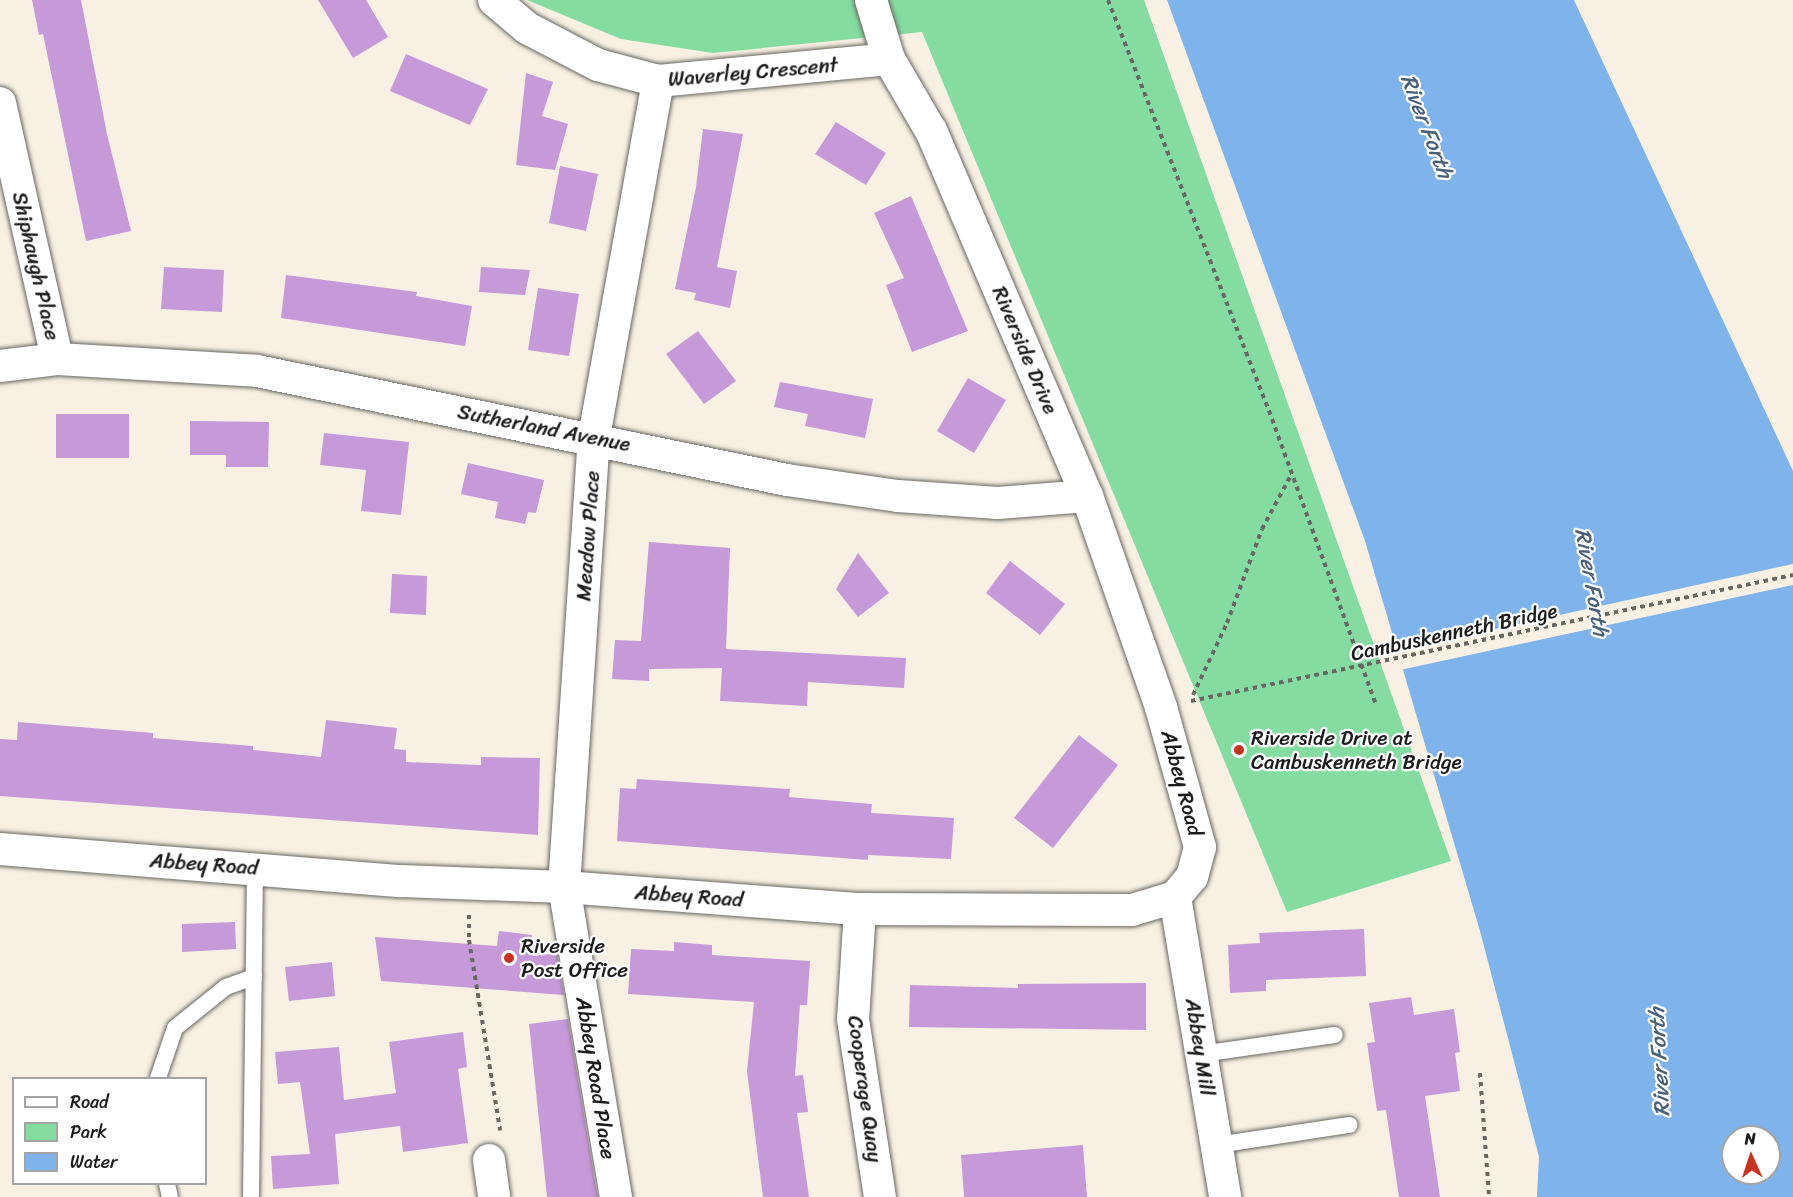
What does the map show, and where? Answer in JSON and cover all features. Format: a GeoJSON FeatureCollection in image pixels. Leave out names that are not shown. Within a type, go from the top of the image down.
{"type":"FeatureCollection","features":[{"type":"Feature","properties":{"kind":"street","name":"Waverley Crescent"},"geometry":{"type":"LineString","coordinates":[[494,0],[527,28],[598,65],[658,81],[889,59]]}},
{"type":"Feature","properties":{"kind":"street","name":"Riverside Drive"},"geometry":{"type":"LineString","coordinates":[[872,0],[889,59],[931,131],[1175,705]]}},
{"type":"Feature","properties":{"kind":"street","name":"Meadow Place"},"geometry":{"type":"LineString","coordinates":[[564,888],[594,437],[658,81]]}},
{"type":"Feature","properties":{"kind":"street","name":"Shiphaugh Place"},"geometry":{"type":"LineString","coordinates":[[0,103],[57,359]]}},
{"type":"Feature","properties":{"kind":"street","name":"Sutherland Avenue"},"geometry":{"type":"LineString","coordinates":[[0,366],[57,359],[256,371],[594,437],[787,480],[898,496],[998,503],[1087,496]]}},
{"type":"Feature","properties":{"kind":"street","name":"Abbey Road"},"geometry":{"type":"LineString","coordinates":[[0,849],[469,884],[564,888],[860,909],[1132,910],[1175,897],[1192,877],[1200,847],[1175,705]]}},
{"type":"Feature","properties":{"kind":"street","name":"Abbey Road Place"},"geometry":{"type":"LineString","coordinates":[[564,888],[616,1197]]}},
{"type":"Feature","properties":{"kind":"street","name":"Abbey Mill"},"geometry":{"type":"LineString","coordinates":[[1175,897],[1225,1197]]}},
{"type":"Feature","properties":{"kind":"street","name":"Cooperage Quay"},"geometry":{"type":"LineString","coordinates":[[860,909],[853,1019],[880,1197]]}},
{"type":"Feature","properties":{"kind":"street"},"geometry":{"type":"LineString","coordinates":[[489,1160],[494,1197]]}},
{"type":"Feature","properties":{"kind":"lane"},"geometry":{"type":"LineString","coordinates":[[251,1197],[255,868]]}},
{"type":"Feature","properties":{"kind":"lane"},"geometry":{"type":"LineString","coordinates":[[158,1077],[175,1028],[226,987],[254,977]]}},
{"type":"Feature","properties":{"kind":"lane"},"geometry":{"type":"LineString","coordinates":[[1202,1054],[1335,1035]]}},
{"type":"Feature","properties":{"kind":"lane"},"geometry":{"type":"LineString","coordinates":[[1217,1145],[1350,1125]]}},
{"type":"Feature","properties":{"kind":"path"},"geometry":{"type":"LineString","coordinates":[[1108,0],[1272,419],[1290,477],[1365,667],[1376,704]]}},
{"type":"Feature","properties":{"kind":"path"},"geometry":{"type":"LineString","coordinates":[[1175,705],[1227,623],[1262,529],[1290,477]]}},
{"type":"Feature","properties":{"kind":"path","name":"Cambuskenneth Bridge"},"geometry":{"type":"LineString","coordinates":[[1175,705],[1365,667],[1793,575]]}},
{"type":"Feature","properties":{"kind":"path"},"geometry":{"type":"LineString","coordinates":[[469,884],[470,940],[502,1150],[489,1160]]}},
{"type":"Feature","properties":{"kind":"path"},"geometry":{"type":"LineString","coordinates":[[1480,1073],[1490,1197]]}},
{"type":"Feature","properties":{"kind":"green space"},"geometry":{"type":"Polygon","coordinates":[[[527,0],[1144,0],[1451,861],[1287,912],[922,32],[713,53],[621,39],[527,0]]]}},
{"type":"Feature","properties":{"kind":"water","name":"River Forth"},"geometry":{"type":"Polygon","coordinates":[[[1167,0],[1574,0],[1793,471],[1793,1197],[1537,1197],[1539,1157],[1480,931],[1365,541],[1167,0]]]}},
{"type":"Feature","properties":{"kind":"pier"},"geometry":{"type":"Polygon","coordinates":[[[1793,564],[1793,585],[1400,670],[1395,651],[1793,564]]]}},
{"type":"Feature","properties":{"kind":"building"},"geometry":{"type":"Polygon","coordinates":[[[32,0],[81,0],[107,134],[131,231],[86,241],[43,34],[39,35],[32,0]]]}},
{"type":"Feature","properties":{"kind":"building"},"geometry":{"type":"Polygon","coordinates":[[[318,0],[366,0],[388,37],[353,58],[318,0]]]}},
{"type":"Feature","properties":{"kind":"building"},"geometry":{"type":"Polygon","coordinates":[[[406,54],[488,89],[470,125],[390,91],[406,54]]]}},
{"type":"Feature","properties":{"kind":"building"},"geometry":{"type":"Polygon","coordinates":[[[526,73],[553,82],[542,116],[568,124],[555,170],[516,165],[526,73]]]}},
{"type":"Feature","properties":{"kind":"building"},"geometry":{"type":"Polygon","coordinates":[[[836,122],[886,153],[866,185],[815,154],[836,122]]]}},
{"type":"Feature","properties":{"kind":"building"},"geometry":{"type":"Polygon","coordinates":[[[703,129],[743,134],[717,267],[737,271],[730,308],[694,300],[696,293],[675,289],[696,187],[703,129]]]}},
{"type":"Feature","properties":{"kind":"building"},"geometry":{"type":"Polygon","coordinates":[[[560,166],[598,174],[586,231],[549,223],[560,166]]]}},
{"type":"Feature","properties":{"kind":"building"},"geometry":{"type":"Polygon","coordinates":[[[911,196],[968,331],[912,352],[886,285],[904,278],[874,213],[911,196]]]}},
{"type":"Feature","properties":{"kind":"building"},"geometry":{"type":"Polygon","coordinates":[[[164,267],[224,270],[222,312],[161,309],[164,267]]]}},
{"type":"Feature","properties":{"kind":"building"},"geometry":{"type":"Polygon","coordinates":[[[481,267],[530,270],[525,295],[479,292],[481,267]]]}},
{"type":"Feature","properties":{"kind":"building"},"geometry":{"type":"Polygon","coordinates":[[[286,275],[417,292],[416,296],[472,306],[465,346],[281,318],[286,275]]]}},
{"type":"Feature","properties":{"kind":"building"},"geometry":{"type":"Polygon","coordinates":[[[538,288],[579,294],[569,356],[528,350],[538,288]]]}},
{"type":"Feature","properties":{"kind":"building"},"geometry":{"type":"Polygon","coordinates":[[[698,331],[736,381],[704,404],[666,354],[698,331]]]}},
{"type":"Feature","properties":{"kind":"building"},"geometry":{"type":"Polygon","coordinates":[[[968,378],[1006,400],[974,453],[937,431],[968,378]]]}},
{"type":"Feature","properties":{"kind":"building"},"geometry":{"type":"Polygon","coordinates":[[[780,382],[873,399],[865,438],[805,426],[808,414],[774,407],[780,382]]]}},
{"type":"Feature","properties":{"kind":"building"},"geometry":{"type":"Polygon","coordinates":[[[56,414],[129,414],[129,458],[56,458],[56,414]]]}},
{"type":"Feature","properties":{"kind":"building"},"geometry":{"type":"Polygon","coordinates":[[[190,421],[269,422],[268,467],[226,467],[226,455],[190,455],[190,421]]]}},
{"type":"Feature","properties":{"kind":"building"},"geometry":{"type":"Polygon","coordinates":[[[324,433],[409,442],[401,515],[361,511],[366,470],[320,465],[324,433]]]}},
{"type":"Feature","properties":{"kind":"building"},"geometry":{"type":"Polygon","coordinates":[[[468,463],[544,480],[536,513],[528,512],[525,524],[495,518],[498,502],[461,494],[468,463]]]}},
{"type":"Feature","properties":{"kind":"building"},"geometry":{"type":"Polygon","coordinates":[[[649,542],[730,548],[726,649],[906,658],[904,688],[808,682],[807,706],[720,701],[722,668],[649,669],[649,681],[612,679],[615,640],[641,641],[649,542]]]}},
{"type":"Feature","properties":{"kind":"building"},"geometry":{"type":"Polygon","coordinates":[[[858,553],[889,593],[858,617],[836,589],[858,553]]]}},
{"type":"Feature","properties":{"kind":"building"},"geometry":{"type":"Polygon","coordinates":[[[1010,561],[1065,604],[1040,635],[986,593],[1010,561]]]}},
{"type":"Feature","properties":{"kind":"building"},"geometry":{"type":"Polygon","coordinates":[[[392,574],[427,576],[426,615],[390,613],[392,574]]]}},
{"type":"Feature","properties":{"kind":"building"},"geometry":{"type":"Polygon","coordinates":[[[326,720],[397,728],[394,749],[406,750],[406,762],[481,765],[481,757],[540,758],[538,835],[0,796],[0,739],[17,740],[18,722],[153,733],[153,738],[253,746],[253,750],[321,757],[326,720]]]}},
{"type":"Feature","properties":{"kind":"building"},"geometry":{"type":"Polygon","coordinates":[[[1079,735],[1118,765],[1053,848],[1014,818],[1079,735]]]}},
{"type":"Feature","properties":{"kind":"building"},"geometry":{"type":"Polygon","coordinates":[[[637,779],[790,789],[789,797],[872,804],[871,813],[954,818],[951,859],[868,855],[868,860],[617,841],[620,788],[636,789],[637,779]]]}},
{"type":"Feature","properties":{"kind":"building"},"geometry":{"type":"Polygon","coordinates":[[[235,922],[236,949],[182,952],[182,924],[235,922]]]}},
{"type":"Feature","properties":{"kind":"building"},"geometry":{"type":"Polygon","coordinates":[[[1364,929],[1366,976],[1266,980],[1266,991],[1230,993],[1228,945],[1260,943],[1259,933],[1364,929]]]}},
{"type":"Feature","properties":{"kind":"building"},"geometry":{"type":"Polygon","coordinates":[[[499,931],[532,935],[533,956],[557,953],[564,995],[381,981],[375,937],[497,946],[499,931]]]}},
{"type":"Feature","properties":{"kind":"building"},"geometry":{"type":"Polygon","coordinates":[[[674,942],[712,945],[712,955],[810,961],[807,1005],[800,1005],[795,1076],[803,1075],[808,1112],[797,1113],[809,1197],[763,1197],[747,1071],[754,1002],[628,994],[631,949],[674,951],[674,942]]]}},
{"type":"Feature","properties":{"kind":"building"},"geometry":{"type":"Polygon","coordinates":[[[332,962],[335,996],[289,1001],[285,967],[332,962]]]}},
{"type":"Feature","properties":{"kind":"building"},"geometry":{"type":"Polygon","coordinates":[[[1146,983],[1146,1030],[909,1027],[910,985],[1018,988],[1018,984],[1146,983]]]}},
{"type":"Feature","properties":{"kind":"building"},"geometry":{"type":"Polygon","coordinates":[[[1411,997],[1414,1015],[1454,1009],[1460,1052],[1455,1053],[1460,1091],[1425,1096],[1440,1197],[1399,1197],[1386,1110],[1377,1111],[1367,1043],[1375,1042],[1369,1003],[1411,997]]]}},
{"type":"Feature","properties":{"kind":"building"},"geometry":{"type":"Polygon","coordinates":[[[568,1019],[598,1197],[547,1197],[529,1024],[568,1019]]]}},
{"type":"Feature","properties":{"kind":"building"},"geometry":{"type":"Polygon","coordinates":[[[463,1032],[467,1067],[458,1069],[468,1143],[403,1152],[400,1126],[335,1134],[339,1184],[273,1189],[271,1156],[310,1154],[300,1082],[278,1084],[275,1052],[339,1047],[344,1100],[396,1093],[389,1042],[463,1032]]]}},
{"type":"Feature","properties":{"kind":"building"},"geometry":{"type":"Polygon","coordinates":[[[1083,1145],[1087,1197],[964,1197],[961,1155],[1083,1145]]]}},
{"type":"Feature","properties":{"kind":"place","name":"Riverside Drive at Cambuskenneth Bridge"},"geometry":{"type":"Point","coordinates":[1239,750]}},
{"type":"Feature","properties":{"kind":"place","name":"Riverside Post Office"},"geometry":{"type":"Point","coordinates":[509,958]}}]}
